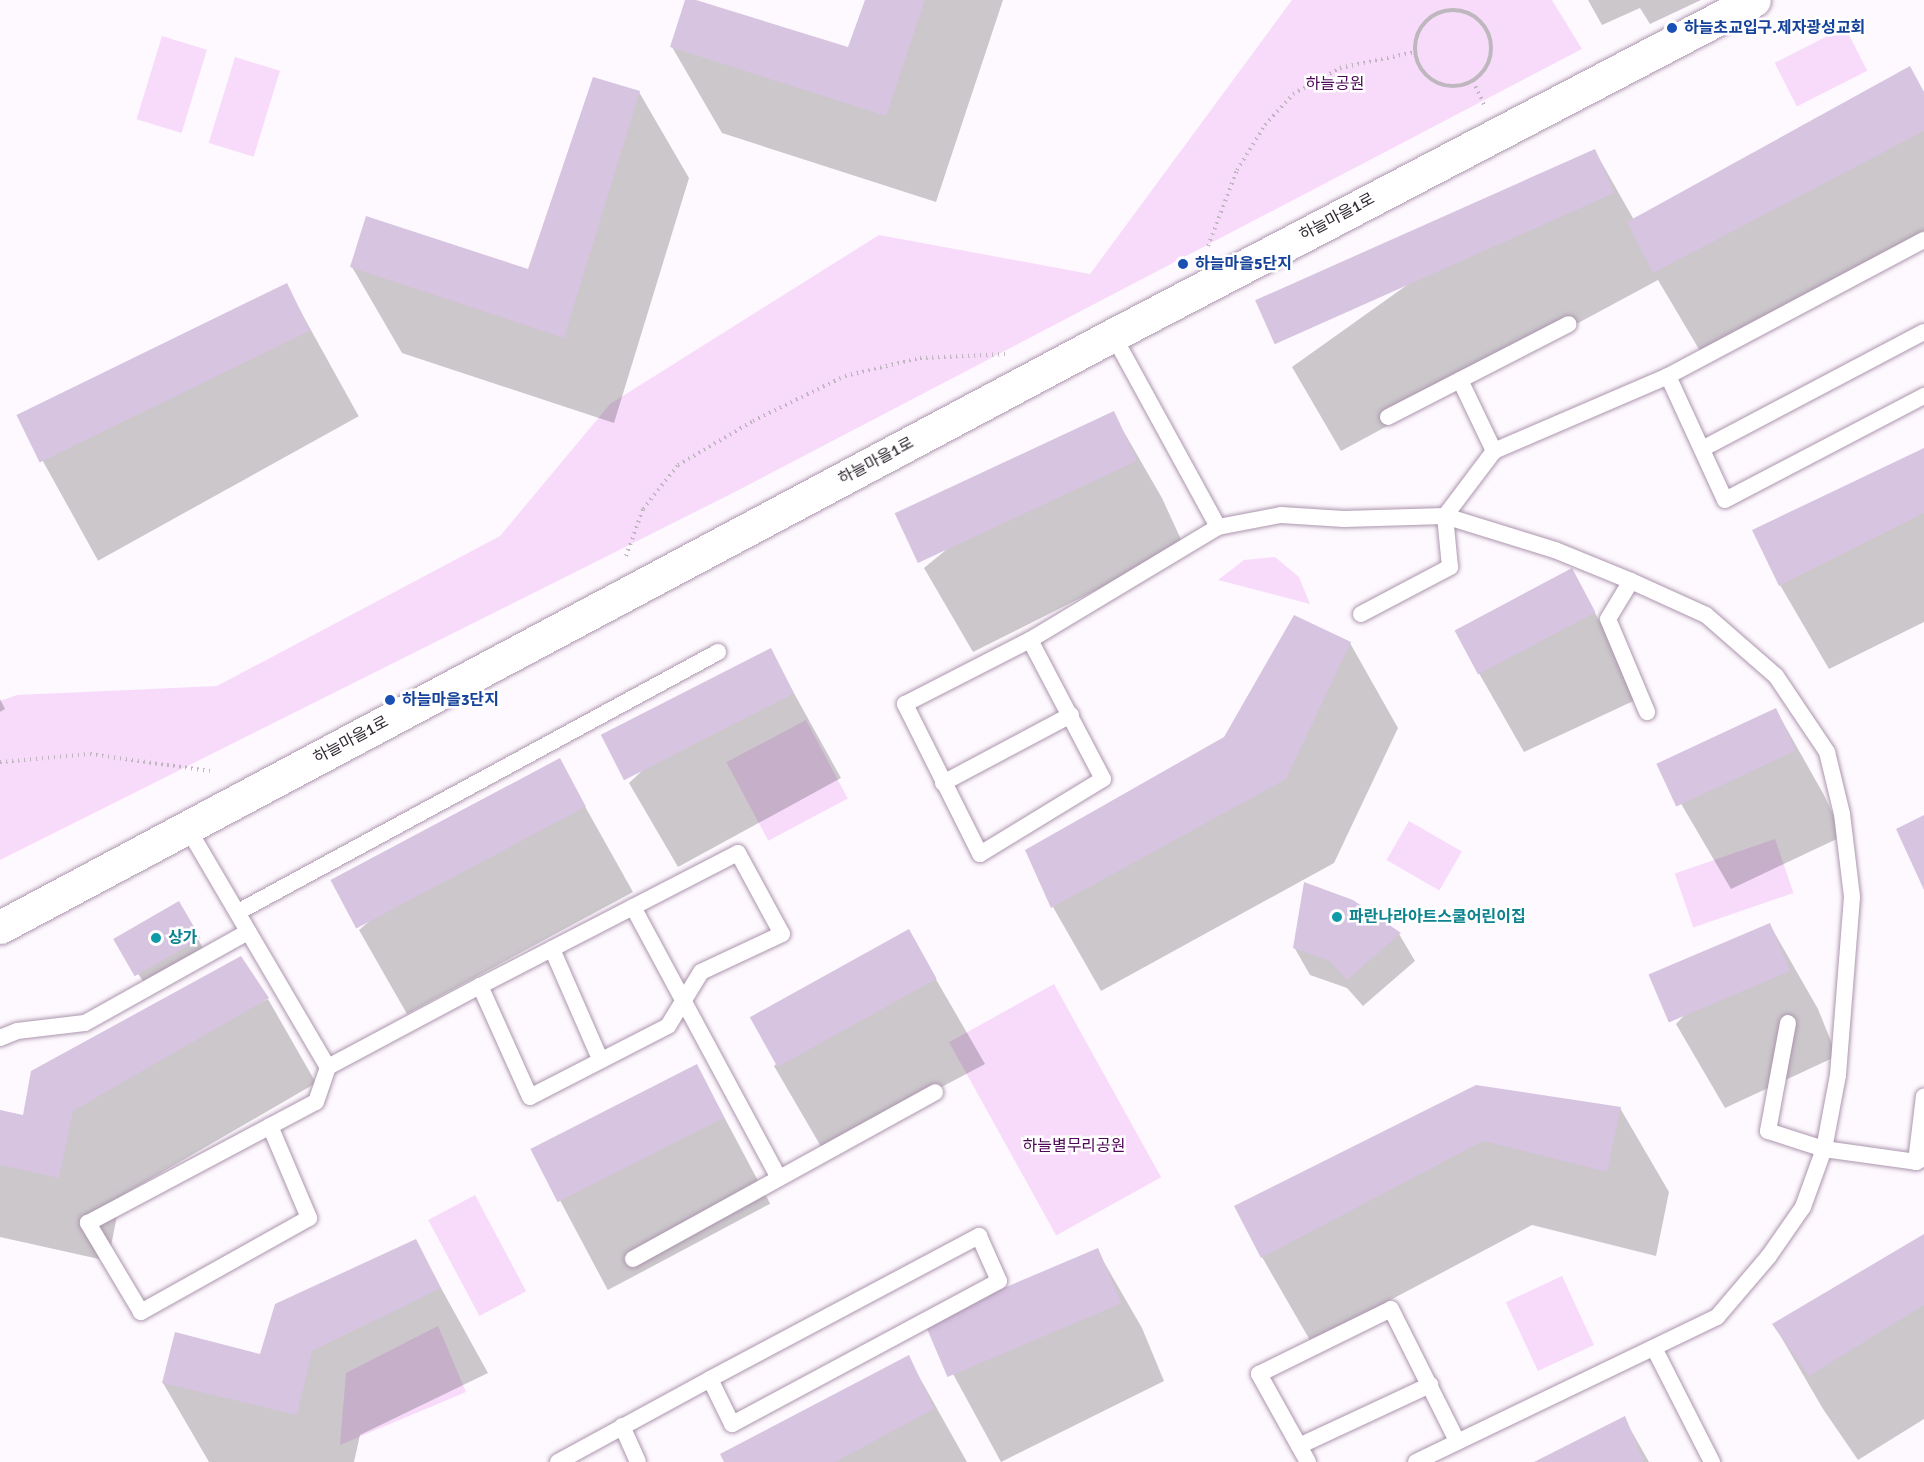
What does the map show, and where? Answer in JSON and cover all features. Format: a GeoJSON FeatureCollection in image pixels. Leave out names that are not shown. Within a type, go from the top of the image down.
{"type":"FeatureCollection","features":[{"type":"Feature","properties":{"kind":"street","name":"하늘마을1로"},"geometry":{"type":"LineString","coordinates":[[0,927],[1113,334],[1754,0]]}},
{"type":"Feature","properties":{"kind":"lane"},"geometry":{"type":"LineString","coordinates":[[1361,614],[1450,567],[1445,516],[1494,451],[1668,376],[1924,240]]}},
{"type":"Feature","properties":{"kind":"lane"},"geometry":{"type":"LineString","coordinates":[[1388,417],[1569,324]]}},
{"type":"Feature","properties":{"kind":"lane"},"geometry":{"type":"LineString","coordinates":[[1702,449],[1924,332]]}},
{"type":"Feature","properties":{"kind":"lane"},"geometry":{"type":"LineString","coordinates":[[1113,334],[1218,527]]}},
{"type":"Feature","properties":{"kind":"lane"},"geometry":{"type":"LineString","coordinates":[[1668,376],[1725,500],[1924,396]]}},
{"type":"Feature","properties":{"kind":"lane"},"geometry":{"type":"LineString","coordinates":[[1460,380],[1494,451]]}},
{"type":"Feature","properties":{"kind":"lane"},"geometry":{"type":"LineString","coordinates":[[1030,640],[1103,779],[981,854],[943,783],[905,704],[1030,640],[1218,527],[1281,514],[1344,519],[1445,516],[1555,550],[1631,581],[1706,615],[1776,676],[1827,752],[1842,814],[1852,897],[1838,1075],[1824,1149],[1803,1207],[1769,1256],[1717,1317],[1654,1350],[1416,1462]]}},
{"type":"Feature","properties":{"kind":"lane"},"geometry":{"type":"LineString","coordinates":[[1631,581],[1608,619],[1647,712]]}},
{"type":"Feature","properties":{"kind":"lane"},"geometry":{"type":"LineString","coordinates":[[238,912],[718,652]]}},
{"type":"Feature","properties":{"kind":"lane"},"geometry":{"type":"LineString","coordinates":[[943,783],[1071,716]]}},
{"type":"Feature","properties":{"kind":"lane"},"geometry":{"type":"LineString","coordinates":[[187,827],[328,1067]]}},
{"type":"Feature","properties":{"kind":"lane"},"geometry":{"type":"LineString","coordinates":[[270,1126],[309,1218],[141,1312],[88,1222],[270,1126],[316,1102],[328,1067],[480,986],[738,853],[782,934],[701,972],[683,998],[668,1026],[530,1097],[480,986]]}},
{"type":"Feature","properties":{"kind":"lane"},"geometry":{"type":"LineString","coordinates":[[633,907],[777,1176]]}},
{"type":"Feature","properties":{"kind":"lane"},"geometry":{"type":"LineString","coordinates":[[0,1038],[17,1031],[85,1023],[248,932]]}},
{"type":"Feature","properties":{"kind":"lane"},"geometry":{"type":"LineString","coordinates":[[552,949],[600,1059]]}},
{"type":"Feature","properties":{"kind":"lane"},"geometry":{"type":"LineString","coordinates":[[1788,1023],[1768,1131],[1824,1149],[1920,1160],[1924,1096]]}},
{"type":"Feature","properties":{"kind":"lane"},"geometry":{"type":"LineString","coordinates":[[633,1259],[777,1176],[935,1092]]}},
{"type":"Feature","properties":{"kind":"lane"},"geometry":{"type":"LineString","coordinates":[[558,1462],[622,1426],[710,1379],[979,1236],[999,1281],[732,1424],[710,1379]]}},
{"type":"Feature","properties":{"kind":"lane"},"geometry":{"type":"LineString","coordinates":[[1308,1462],[1259,1374],[1391,1309],[1457,1441]]}},
{"type":"Feature","properties":{"kind":"lane"},"geometry":{"type":"LineString","coordinates":[[1654,1350],[1712,1462]]}},
{"type":"Feature","properties":{"kind":"lane"},"geometry":{"type":"LineString","coordinates":[[1299,1446],[1430,1385]]}},
{"type":"Feature","properties":{"kind":"lane"},"geometry":{"type":"LineString","coordinates":[[622,1426],[638,1462]]}},
{"type":"Feature","properties":{"kind":"path"},"geometry":{"type":"LineString","coordinates":[[1452,10],[1475,17],[1490,37],[1491,49],[1486,67],[1473,81],[1461,86],[1436,82],[1418,64],[1415,52],[1416,40],[1429,19],[1452,10]]}},
{"type":"Feature","properties":{"kind":"path"},"geometry":{"type":"LineString","coordinates":[[1208,252],[1237,170],[1265,125],[1293,94],[1340,68],[1415,52]]}},
{"type":"Feature","properties":{"kind":"path"},"geometry":{"type":"LineString","coordinates":[[1473,81],[1485,108]]}},
{"type":"Feature","properties":{"kind":"path"},"geometry":{"type":"LineString","coordinates":[[625,559],[643,509],[678,465],[753,421],[856,374],[920,358],[1009,356]]}},
{"type":"Feature","properties":{"kind":"path"},"geometry":{"type":"LineString","coordinates":[[0,762],[90,754],[210,771]]}},
{"type":"Feature","properties":{"kind":"green space","name":"하늘공원"},"geometry":{"type":"Polygon","coordinates":[[[1292,0],[1552,0],[1582,49],[733,493],[0,860],[0,701],[17,695],[217,686],[500,536],[610,404],[879,235],[1090,274],[1292,0]]]}},
{"type":"Feature","properties":{"kind":"green space"},"geometry":{"type":"Polygon","coordinates":[[[1845,27],[1867,71],[1797,107],[1775,63],[1845,27]]]}},
{"type":"Feature","properties":{"kind":"green space"},"geometry":{"type":"Polygon","coordinates":[[[162,36],[207,50],[182,133],[137,119],[162,36]]]}},
{"type":"Feature","properties":{"kind":"green space"},"geometry":{"type":"Polygon","coordinates":[[[235,57],[280,71],[254,157],[209,143],[235,57]]]}},
{"type":"Feature","properties":{"kind":"green space"},"geometry":{"type":"Polygon","coordinates":[[[1275,557],[1299,577],[1310,604],[1218,580],[1244,560],[1275,557]]]}},
{"type":"Feature","properties":{"kind":"green space"},"geometry":{"type":"Polygon","coordinates":[[[806,720],[848,799],[768,841],[727,762],[806,720]]]}},
{"type":"Feature","properties":{"kind":"green space"},"geometry":{"type":"Polygon","coordinates":[[[1409,821],[1462,852],[1439,890],[1386,860],[1409,821]]]}},
{"type":"Feature","properties":{"kind":"green space"},"geometry":{"type":"Polygon","coordinates":[[[1775,839],[1794,893],[1693,927],[1675,874],[1775,839]]]}},
{"type":"Feature","properties":{"kind":"green space","name":"하늘별무리공원"},"geometry":{"type":"Polygon","coordinates":[[[1054,984],[1161,1177],[1056,1235],[949,1042],[1054,984]]]}},
{"type":"Feature","properties":{"kind":"green space"},"geometry":{"type":"Polygon","coordinates":[[[475,1195],[526,1291],[479,1316],[428,1220],[475,1195]]]}},
{"type":"Feature","properties":{"kind":"green space"},"geometry":{"type":"Polygon","coordinates":[[[1562,1276],[1594,1345],[1538,1371],[1506,1302],[1562,1276]]]}},
{"type":"Feature","properties":{"kind":"green space"},"geometry":{"type":"Polygon","coordinates":[[[438,1326],[466,1392],[340,1445],[346,1373],[438,1326]]]}},
{"type":"Feature","properties":{"kind":"building"},"geometry":{"type":"Polygon","coordinates":[[[685,0],[696,0],[848,47],[865,0],[925,0],[886,116],[670,47],[685,0]]]}},
{"type":"Feature","properties":{"kind":"building"},"geometry":{"type":"Polygon","coordinates":[[[1910,66],[1924,92],[1924,131],[1653,273],[1627,222],[1910,66]]]}},
{"type":"Feature","properties":{"kind":"building"},"geometry":{"type":"Polygon","coordinates":[[[593,77],[640,91],[564,338],[350,267],[366,216],[528,269],[593,77]]]}},
{"type":"Feature","properties":{"kind":"building"},"geometry":{"type":"Polygon","coordinates":[[[1595,149],[1615,193],[1275,344],[1255,300],[1595,149]]]}},
{"type":"Feature","properties":{"kind":"building"},"geometry":{"type":"Polygon","coordinates":[[[287,283],[310,331],[40,463],[16,415],[287,283]]]}},
{"type":"Feature","properties":{"kind":"building"},"geometry":{"type":"Polygon","coordinates":[[[1114,411],[1137,461],[918,563],[895,513],[1114,411]]]}},
{"type":"Feature","properties":{"kind":"building"},"geometry":{"type":"Polygon","coordinates":[[[1924,448],[1924,513],[1779,586],[1752,530],[1924,448]]]}},
{"type":"Feature","properties":{"kind":"building"},"geometry":{"type":"Polygon","coordinates":[[[1572,568],[1595,612],[1478,675],[1455,630],[1572,568]]]}},
{"type":"Feature","properties":{"kind":"building"},"geometry":{"type":"Polygon","coordinates":[[[1294,615],[1351,642],[1286,779],[1051,908],[1025,850],[1224,737],[1294,615]]]}},
{"type":"Feature","properties":{"kind":"building"},"geometry":{"type":"Polygon","coordinates":[[[771,648],[794,693],[624,780],[601,735],[771,648]]]}},
{"type":"Feature","properties":{"kind":"building"},"geometry":{"type":"Polygon","coordinates":[[[1776,708],[1796,751],[1676,806],[1656,764],[1776,708]]]}},
{"type":"Feature","properties":{"kind":"building"},"geometry":{"type":"Polygon","coordinates":[[[560,758],[586,807],[356,929],[330,880],[560,758]]]}},
{"type":"Feature","properties":{"kind":"building"},"geometry":{"type":"Polygon","coordinates":[[[1924,815],[1924,890],[1896,829],[1924,815]]]}},
{"type":"Feature","properties":{"kind":"building","name":"파란나라아트스쿨어린이집"},"geometry":{"type":"Polygon","coordinates":[[[1304,882],[1353,900],[1401,933],[1347,980],[1330,961],[1293,948],[1304,882]]]}},
{"type":"Feature","properties":{"kind":"building","name":"상가"},"geometry":{"type":"Polygon","coordinates":[[[179,901],[200,938],[135,976],[113,939],[179,901]]]}},
{"type":"Feature","properties":{"kind":"building"},"geometry":{"type":"Polygon","coordinates":[[[1770,923],[1790,971],[1669,1022],[1648,975],[1770,923]]]}},
{"type":"Feature","properties":{"kind":"building"},"geometry":{"type":"Polygon","coordinates":[[[909,929],[937,979],[777,1067],[750,1017],[909,929]]]}},
{"type":"Feature","properties":{"kind":"building"},"geometry":{"type":"Polygon","coordinates":[[[241,956],[269,998],[73,1111],[59,1178],[0,1165],[0,1110],[23,1115],[31,1071],[241,956]]]}},
{"type":"Feature","properties":{"kind":"building"},"geometry":{"type":"Polygon","coordinates":[[[697,1064],[724,1117],[558,1202],[530,1149],[697,1064]]]}},
{"type":"Feature","properties":{"kind":"building"},"geometry":{"type":"Polygon","coordinates":[[[1476,1085],[1621,1107],[1607,1172],[1483,1141],[1261,1258],[1234,1206],[1476,1085]]]}},
{"type":"Feature","properties":{"kind":"building"},"geometry":{"type":"Polygon","coordinates":[[[1924,1234],[1924,1305],[1809,1376],[1772,1324],[1924,1234]]]}},
{"type":"Feature","properties":{"kind":"building"},"geometry":{"type":"Polygon","coordinates":[[[416,1239],[441,1288],[312,1351],[297,1415],[162,1383],[175,1332],[260,1354],[275,1304],[416,1239]]]}},
{"type":"Feature","properties":{"kind":"building"},"geometry":{"type":"Polygon","coordinates":[[[1098,1248],[1121,1303],[947,1377],[924,1322],[1098,1248]]]}},
{"type":"Feature","properties":{"kind":"building"},"geometry":{"type":"Polygon","coordinates":[[[909,1355],[934,1409],[835,1462],[724,1462],[720,1454],[909,1355]]]}},
{"type":"Feature","properties":{"kind":"building"},"geometry":{"type":"Polygon","coordinates":[[[1625,1416],[1644,1462],[1534,1462],[1625,1416]]]}},
{"type":"Feature","properties":{"kind":"place","name":"하늘초교입구.제자광성교회"},"geometry":{"type":"Point","coordinates":[1672,28]}},
{"type":"Feature","properties":{"kind":"place","name":"하늘마을5단지"},"geometry":{"type":"Point","coordinates":[1183,264]}},
{"type":"Feature","properties":{"kind":"place","name":"하늘마을3단지"},"geometry":{"type":"Point","coordinates":[390,700]}},
{"type":"Feature","properties":{"kind":"place","name":"파란나라아트스쿨어린이집"},"geometry":{"type":"Point","coordinates":[1337,917]}},
{"type":"Feature","properties":{"kind":"place","name":"상가"},"geometry":{"type":"Point","coordinates":[156,938]}}]}
